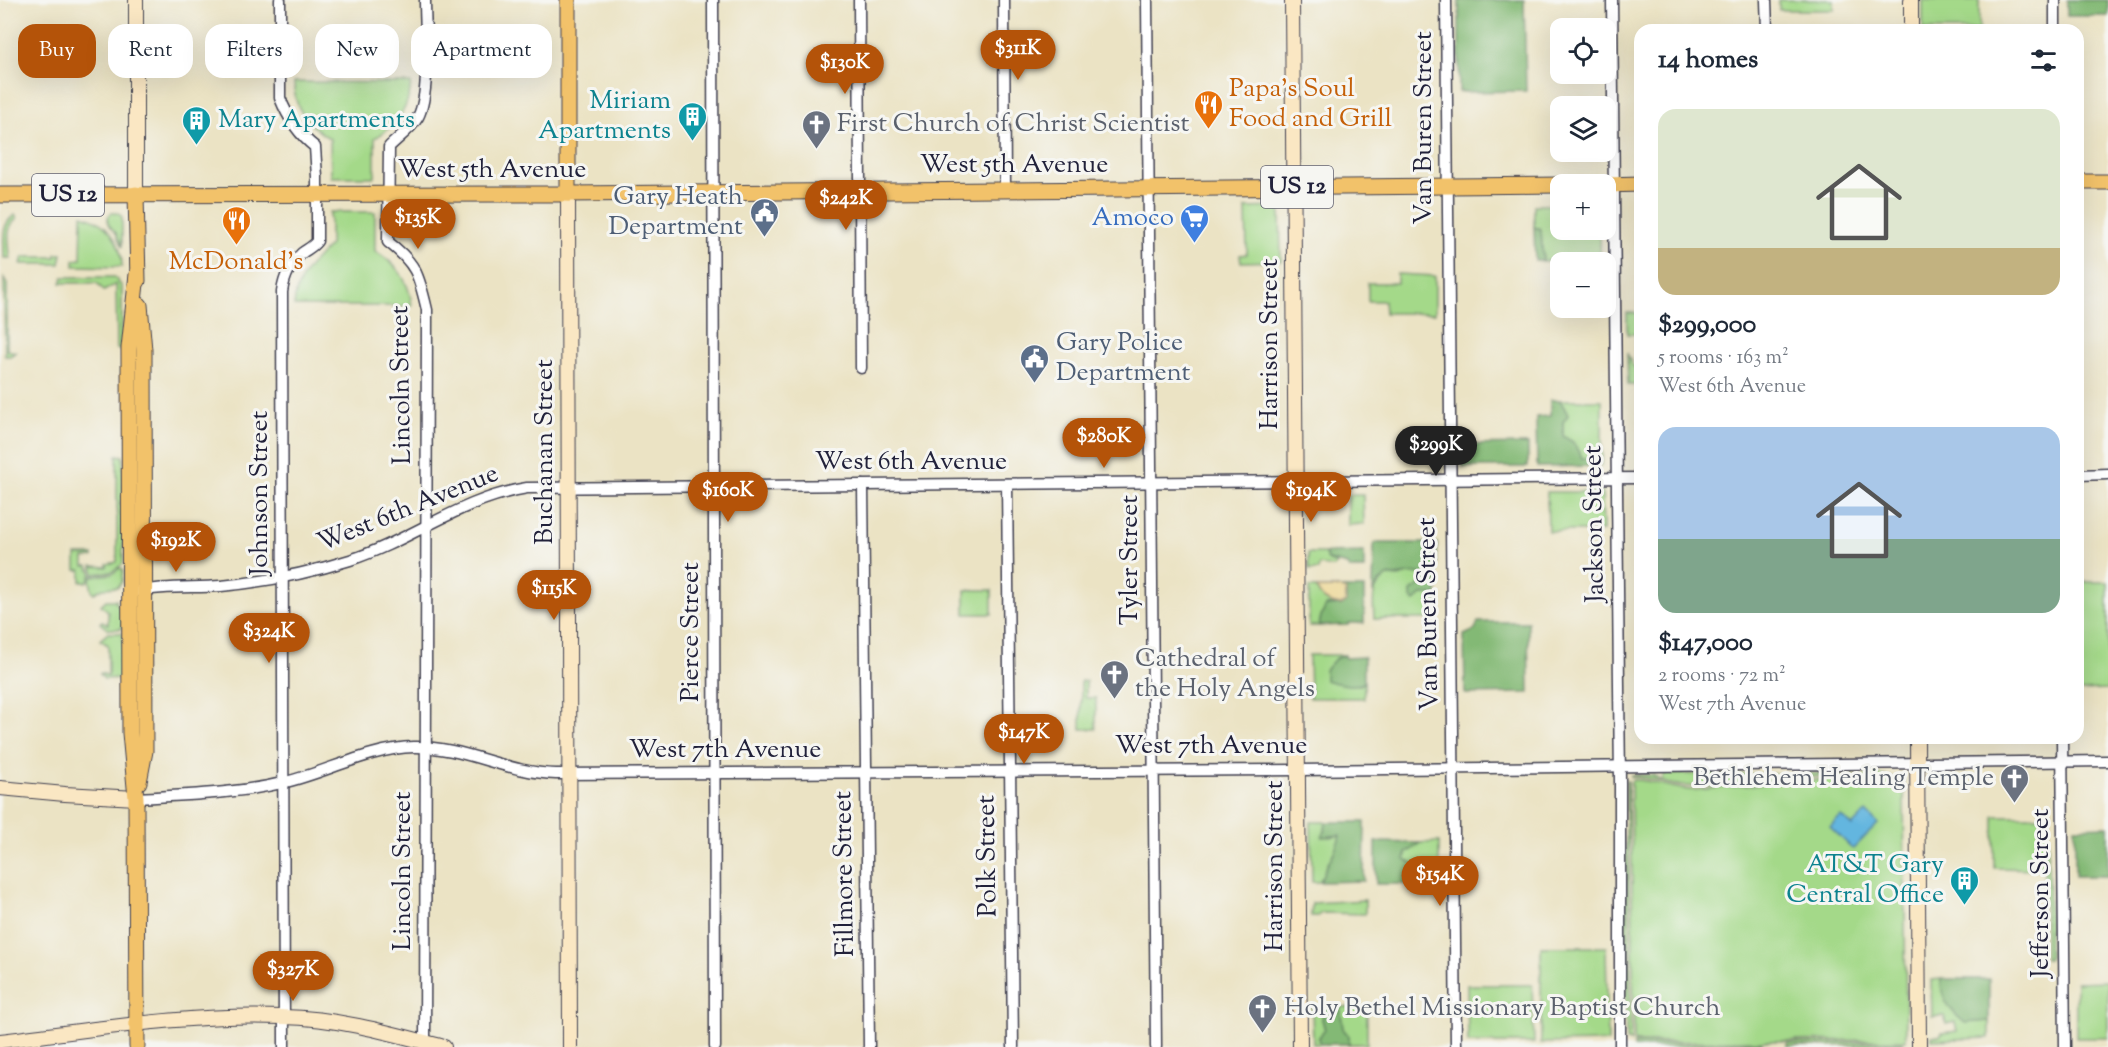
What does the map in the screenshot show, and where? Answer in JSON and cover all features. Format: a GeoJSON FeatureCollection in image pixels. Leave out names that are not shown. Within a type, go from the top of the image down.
{"type":"FeatureCollection","features":[{"type":"Feature","properties":{"kind":"main road","name":"Buchanan Street"},"geometry":{"type":"LineString","coordinates":[[568,0],[568,194]]}},
{"type":"Feature","properties":{"kind":"main road"},"geometry":{"type":"LineString","coordinates":[[2084,182],[2108,182]]}},
{"type":"Feature","properties":{"kind":"main road"},"geometry":{"type":"LineString","coordinates":[[1616,184],[1634,184]]}},
{"type":"Feature","properties":{"kind":"main road","name":"West 5th Avenue"},"geometry":{"type":"LineString","coordinates":[[0,195],[568,194],[1550,185]]}},
{"type":"Feature","properties":{"kind":"main road"},"geometry":{"type":"LineString","coordinates":[[136,195],[137,274],[144,350],[137,430],[137,591],[145,751],[136,798],[137,1047]]}},
{"type":"Feature","properties":{"kind":"street"},"geometry":{"type":"LineString","coordinates":[[136,0],[136,195]]}},
{"type":"Feature","properties":{"kind":"street","name":"Johnson Street"},"geometry":{"type":"LineString","coordinates":[[280,0],[280,98],[293,125],[316,150],[317,194],[316,243],[296,260],[286,277],[282,292],[284,1047]]}},
{"type":"Feature","properties":{"kind":"street","name":"Lincoln Street"},"geometry":{"type":"LineString","coordinates":[[425,0],[422,105],[412,124],[389,147],[388,194],[388,242],[403,253],[418,275],[427,310],[425,1045]]}},
{"type":"Feature","properties":{"kind":"street","name":"Pierce Street"},"geometry":{"type":"LineString","coordinates":[[713,0],[715,1047]]}},
{"type":"Feature","properties":{"kind":"street"},"geometry":{"type":"LineString","coordinates":[[859,0],[861,368]]}},
{"type":"Feature","properties":{"kind":"street"},"geometry":{"type":"LineString","coordinates":[[1004,0],[1005,190]]}},
{"type":"Feature","properties":{"kind":"street","name":"Tyler Street"},"geometry":{"type":"LineString","coordinates":[[1147,0],[1156,1047]]}},
{"type":"Feature","properties":{"kind":"street","name":"Harrison Street"},"geometry":{"type":"LineString","coordinates":[[1292,0],[1300,1047]]}},
{"type":"Feature","properties":{"kind":"street","name":"Van Buren Street"},"geometry":{"type":"LineString","coordinates":[[1446,0],[1456,1047]]}},
{"type":"Feature","properties":{"kind":"street","name":"Jackson Street"},"geometry":{"type":"LineString","coordinates":[[1609,174],[1612,0]]}},
{"type":"Feature","properties":{"kind":"street"},"geometry":{"type":"LineString","coordinates":[[1766,0],[1767,24]]}},
{"type":"Feature","properties":{"kind":"street"},"geometry":{"type":"LineString","coordinates":[[1911,0],[1911,24]]}},
{"type":"Feature","properties":{"kind":"street"},"geometry":{"type":"LineString","coordinates":[[2055,0],[2055,24]]}},
{"type":"Feature","properties":{"kind":"street","name":"Buchanan Street"},"geometry":{"type":"LineString","coordinates":[[568,194],[570,1047]]}},
{"type":"Feature","properties":{"kind":"street","name":"Jackson Street"},"geometry":{"type":"LineString","coordinates":[[1611,240],[1617,478],[1620,1047]]}},
{"type":"Feature","properties":{"kind":"street"},"geometry":{"type":"LineString","coordinates":[[2084,474],[2108,474]]}},
{"type":"Feature","properties":{"kind":"street","name":"West 6th Avenue"},"geometry":{"type":"LineString","coordinates":[[137,591],[236,584],[321,569],[387,545],[468,505],[498,494],[527,488],[1634,478]]}},
{"type":"Feature","properties":{"kind":"street","name":"Polk Street"},"geometry":{"type":"LineString","coordinates":[[1007,484],[1012,1047]]}},
{"type":"Feature","properties":{"kind":"street","name":"Fillmore Street"},"geometry":{"type":"LineString","coordinates":[[863,485],[869,1047]]}},
{"type":"Feature","properties":{"kind":"street"},"geometry":{"type":"LineString","coordinates":[[1917,744],[1919,1047]]}},
{"type":"Feature","properties":{"kind":"street","name":"Jefferson Street"},"geometry":{"type":"LineString","coordinates":[[2062,744],[2065,1047]]}},
{"type":"Feature","properties":{"kind":"street","name":"West 7th Avenue"},"geometry":{"type":"LineString","coordinates":[[0,788],[136,798],[211,794],[283,783],[394,749],[426,747],[455,750],[524,772],[571,774],[1298,770],[2108,761]]}},
{"type":"Feature","properties":{"kind":"street"},"geometry":{"type":"LineString","coordinates":[[0,1041],[210,1018],[284,1017],[356,1025],[425,1045],[444,1047]]}},
{"type":"Feature","properties":{"kind":"green space"},"geometry":{"type":"Polygon","coordinates":[[[1459,0],[1524,0],[1526,91],[1459,92],[1459,0]]]}},
{"type":"Feature","properties":{"kind":"green space"},"geometry":{"type":"Polygon","coordinates":[[[1779,0],[1834,0],[1834,10],[1779,10],[1779,0]]]}},
{"type":"Feature","properties":{"kind":"green space"},"geometry":{"type":"Polygon","coordinates":[[[1923,0],[1979,0],[1979,24],[1923,24],[1923,0]]]}},
{"type":"Feature","properties":{"kind":"green space"},"geometry":{"type":"Polygon","coordinates":[[[2067,0],[2108,0],[2108,16],[2067,16],[2067,0]]]}},
{"type":"Feature","properties":{"kind":"green space"},"geometry":{"type":"Polygon","coordinates":[[[294,82],[411,83],[405,109],[390,128],[375,138],[375,177],[331,177],[330,139],[315,128],[299,109],[294,92],[294,82]]]}},
{"type":"Feature","properties":{"kind":"green space"},"geometry":{"type":"Polygon","coordinates":[[[1534,205],[1550,205],[1550,240],[1600,240],[1600,252],[1550,252],[1550,261],[1543,261],[1541,229],[1534,227],[1534,205]]]}},
{"type":"Feature","properties":{"kind":"green space"},"geometry":{"type":"Polygon","coordinates":[[[1280,207],[1281,261],[1241,262],[1240,255],[1247,254],[1246,208],[1280,207]]]}},
{"type":"Feature","properties":{"kind":"green space"},"geometry":{"type":"Polygon","coordinates":[[[330,212],[375,212],[375,251],[390,261],[401,274],[408,288],[412,306],[294,306],[301,280],[311,265],[330,245],[330,212]]]}},
{"type":"Feature","properties":{"kind":"green space"},"geometry":{"type":"Polygon","coordinates":[[[111,213],[118,213],[122,217],[122,247],[116,233],[108,224],[108,217],[111,213]]]}},
{"type":"Feature","properties":{"kind":"green space"},"geometry":{"type":"Polygon","coordinates":[[[15,215],[17,219],[9,232],[10,258],[4,258],[5,228],[15,215]]]}},
{"type":"Feature","properties":{"kind":"green space"},"geometry":{"type":"Polygon","coordinates":[[[82,215],[106,227],[116,241],[122,267],[74,266],[74,260],[81,259],[82,215]]]}},
{"type":"Feature","properties":{"kind":"green space"},"geometry":{"type":"Polygon","coordinates":[[[1534,227],[1541,229],[1543,261],[1535,261],[1534,227]]]}},
{"type":"Feature","properties":{"kind":"green space"},"geometry":{"type":"Polygon","coordinates":[[[56,254],[62,254],[60,264],[21,264],[23,257],[56,257],[56,254]]]}},
{"type":"Feature","properties":{"kind":"green space"},"geometry":{"type":"Polygon","coordinates":[[[1397,274],[1435,276],[1435,313],[1385,313],[1384,301],[1368,301],[1368,283],[1397,283],[1397,274]]]}},
{"type":"Feature","properties":{"kind":"green space"},"geometry":{"type":"Polygon","coordinates":[[[63,277],[115,277],[122,287],[122,351],[117,349],[116,284],[104,291],[97,283],[61,283],[63,277]]]}},
{"type":"Feature","properties":{"kind":"green space"},"geometry":{"type":"Polygon","coordinates":[[[4,278],[7,283],[7,350],[16,352],[10,356],[5,356],[4,278]]]}},
{"type":"Feature","properties":{"kind":"green space"},"geometry":{"type":"Polygon","coordinates":[[[1627,313],[1634,313],[1634,334],[1627,334],[1627,313]]]}},
{"type":"Feature","properties":{"kind":"green space"},"geometry":{"type":"Polygon","coordinates":[[[1627,353],[1634,366],[1634,385],[1628,385],[1627,353]]]}},
{"type":"Feature","properties":{"kind":"green space"},"geometry":{"type":"Polygon","coordinates":[[[1550,400],[1560,400],[1568,415],[1563,422],[1563,436],[1573,442],[1582,458],[1596,459],[1597,466],[1537,467],[1536,417],[1550,416],[1550,400]]]}},
{"type":"Feature","properties":{"kind":"green space"},"geometry":{"type":"Polygon","coordinates":[[[1560,400],[1602,400],[1602,465],[1597,466],[1596,459],[1582,458],[1563,436],[1563,422],[1568,415],[1560,400]]]}},
{"type":"Feature","properties":{"kind":"green space"},"geometry":{"type":"Polygon","coordinates":[[[1528,444],[1528,467],[1463,467],[1463,445],[1528,444]]]}},
{"type":"Feature","properties":{"kind":"green space"},"geometry":{"type":"Polygon","coordinates":[[[117,455],[123,456],[123,500],[120,503],[123,506],[123,564],[111,572],[94,574],[92,566],[107,567],[107,564],[117,562],[117,455]]]}},
{"type":"Feature","properties":{"kind":"green space"},"geometry":{"type":"Polygon","coordinates":[[[1547,492],[1602,492],[1603,531],[1548,531],[1547,492]]]}},
{"type":"Feature","properties":{"kind":"green space"},"geometry":{"type":"Polygon","coordinates":[[[1348,495],[1363,495],[1364,524],[1348,525],[1348,495]]]}},
{"type":"Feature","properties":{"kind":"green space"},"geometry":{"type":"Polygon","coordinates":[[[1374,543],[1437,543],[1437,595],[1422,595],[1415,601],[1411,598],[1411,591],[1427,580],[1425,574],[1388,576],[1378,583],[1373,593],[1374,543]]]}},
{"type":"Feature","properties":{"kind":"green space"},"geometry":{"type":"Polygon","coordinates":[[[1364,552],[1364,569],[1350,569],[1347,565],[1327,560],[1325,553],[1364,552]]]}},
{"type":"Feature","properties":{"kind":"green space"},"geometry":{"type":"Polygon","coordinates":[[[1308,553],[1325,553],[1327,560],[1337,564],[1333,567],[1319,565],[1318,570],[1309,570],[1308,553]]]}},
{"type":"Feature","properties":{"kind":"green space"},"geometry":{"type":"Polygon","coordinates":[[[76,555],[93,555],[93,557],[84,558],[84,566],[88,566],[92,574],[87,582],[81,582],[81,570],[76,570],[76,555]]]}},
{"type":"Feature","properties":{"kind":"green space"},"geometry":{"type":"Polygon","coordinates":[[[120,568],[123,570],[122,582],[118,587],[103,588],[94,593],[92,591],[90,580],[92,576],[112,574],[120,568]]]}},
{"type":"Feature","properties":{"kind":"green space"},"geometry":{"type":"Polygon","coordinates":[[[1413,572],[1425,574],[1427,580],[1419,585],[1422,595],[1437,595],[1437,619],[1374,619],[1373,600],[1378,585],[1388,576],[1399,577],[1413,572]]]}},
{"type":"Feature","properties":{"kind":"green space"},"geometry":{"type":"Polygon","coordinates":[[[2084,582],[2108,582],[2108,690],[2084,691],[2084,582]]]}},
{"type":"Feature","properties":{"kind":"green space"},"geometry":{"type":"Polygon","coordinates":[[[1309,588],[1317,588],[1324,599],[1335,605],[1326,607],[1319,626],[1309,626],[1309,588]]]}},
{"type":"Feature","properties":{"kind":"green space"},"geometry":{"type":"Polygon","coordinates":[[[1340,588],[1364,588],[1364,623],[1319,626],[1326,606],[1341,605],[1343,590],[1340,588]]]}},
{"type":"Feature","properties":{"kind":"green space"},"geometry":{"type":"Polygon","coordinates":[[[965,590],[992,590],[992,614],[965,614],[965,590]]]}},
{"type":"Feature","properties":{"kind":"green space"},"geometry":{"type":"Polygon","coordinates":[[[106,600],[117,600],[116,603],[123,615],[121,629],[108,629],[100,623],[102,621],[108,624],[108,611],[101,605],[106,600]]]}},
{"type":"Feature","properties":{"kind":"green space"},"geometry":{"type":"Polygon","coordinates":[[[1478,622],[1528,622],[1529,693],[1465,694],[1464,635],[1475,630],[1478,622]]]}},
{"type":"Feature","properties":{"kind":"green space"},"geometry":{"type":"Polygon","coordinates":[[[108,633],[122,633],[123,635],[123,678],[104,679],[100,674],[108,676],[108,645],[100,640],[108,633]]]}},
{"type":"Feature","properties":{"kind":"green space"},"geometry":{"type":"Polygon","coordinates":[[[1309,655],[1345,655],[1335,659],[1360,685],[1364,683],[1364,698],[1310,698],[1309,655]]]}},
{"type":"Feature","properties":{"kind":"green space"},"geometry":{"type":"Polygon","coordinates":[[[1345,655],[1345,658],[1364,657],[1364,683],[1350,685],[1325,680],[1325,670],[1335,659],[1345,655]]]}},
{"type":"Feature","properties":{"kind":"green space"},"geometry":{"type":"Polygon","coordinates":[[[1081,681],[1086,681],[1086,698],[1096,698],[1096,729],[1081,729],[1081,681]]]}},
{"type":"Feature","properties":{"kind":"green space"},"geometry":{"type":"Polygon","coordinates":[[[1855,773],[1760,782],[1756,774],[1855,773]]]}},
{"type":"Feature","properties":{"kind":"green space"},"geometry":{"type":"Polygon","coordinates":[[[1664,774],[1754,774],[1753,783],[1699,787],[1631,777],[1631,775],[1654,775],[1658,777],[1658,780],[1663,780],[1664,774]]]}},
{"type":"Feature","properties":{"kind":"green space"},"geometry":{"type":"Polygon","coordinates":[[[1878,775],[1904,780],[1906,1040],[1634,1042],[1631,782],[1640,780],[1694,790],[1878,775]]]}},
{"type":"Feature","properties":{"kind":"green space"},"geometry":{"type":"Polygon","coordinates":[[[1626,781],[1628,781],[1631,1042],[1626,1041],[1626,781]]]}},
{"type":"Feature","properties":{"kind":"green space"},"geometry":{"type":"Polygon","coordinates":[[[1994,816],[2048,816],[2049,959],[2045,959],[2044,869],[1994,868],[1994,816]]]}},
{"type":"Feature","properties":{"kind":"green space"},"geometry":{"type":"Polygon","coordinates":[[[1311,822],[1326,822],[1323,836],[1341,835],[1320,882],[1312,882],[1311,822]]]}},
{"type":"Feature","properties":{"kind":"green space"},"geometry":{"type":"Polygon","coordinates":[[[1326,822],[1365,822],[1364,881],[1320,882],[1340,835],[1322,837],[1326,822]]]}},
{"type":"Feature","properties":{"kind":"green space"},"geometry":{"type":"Polygon","coordinates":[[[2108,826],[2108,876],[2075,876],[2075,827],[2108,826]]]}},
{"type":"Feature","properties":{"kind":"green space"},"geometry":{"type":"Polygon","coordinates":[[[1376,842],[1421,843],[1406,853],[1405,860],[1415,864],[1430,884],[1376,884],[1376,842]]]}},
{"type":"Feature","properties":{"kind":"green space"},"geometry":{"type":"Polygon","coordinates":[[[1439,842],[1439,884],[1430,884],[1405,860],[1406,854],[1421,843],[1439,842]]]}},
{"type":"Feature","properties":{"kind":"green space"},"geometry":{"type":"Polygon","coordinates":[[[1365,900],[1365,914],[1321,913],[1318,916],[1311,916],[1312,903],[1365,900]]]}},
{"type":"Feature","properties":{"kind":"green space"},"geometry":{"type":"Polygon","coordinates":[[[1541,947],[1606,947],[1608,1042],[1541,1043],[1541,947]]]}},
{"type":"Feature","properties":{"kind":"green space"},"geometry":{"type":"Polygon","coordinates":[[[1941,979],[1945,998],[1964,1022],[1989,1021],[1989,1038],[1932,1040],[1932,1036],[1957,1031],[1955,1022],[1946,1024],[1944,1016],[1932,1016],[1931,980],[1941,979]]]}},
{"type":"Feature","properties":{"kind":"green space"},"geometry":{"type":"Polygon","coordinates":[[[1941,979],[1989,979],[1989,1021],[1965,1023],[1960,1019],[1944,998],[1941,979]]]}},
{"type":"Feature","properties":{"kind":"green space"},"geometry":{"type":"Polygon","coordinates":[[[2108,981],[2108,1038],[2076,1038],[2076,982],[2108,981]]]}},
{"type":"Feature","properties":{"kind":"green space"},"geometry":{"type":"Polygon","coordinates":[[[1467,985],[1532,985],[1534,1043],[1468,1043],[1467,985]]]}},
{"type":"Feature","properties":{"kind":"green space"},"geometry":{"type":"Polygon","coordinates":[[[1312,1007],[1325,1007],[1322,1019],[1325,1030],[1319,1037],[1320,1044],[1313,1044],[1312,1007]]]}},
{"type":"Feature","properties":{"kind":"green space"},"geometry":{"type":"Polygon","coordinates":[[[1325,1007],[1340,1007],[1343,1029],[1349,1036],[1349,1044],[1320,1044],[1319,1037],[1325,1030],[1322,1019],[1325,1007]]]}},
{"type":"Feature","properties":{"kind":"green space"},"geometry":{"type":"Polygon","coordinates":[[[1340,1007],[1367,1007],[1367,1044],[1349,1044],[1349,1036],[1343,1029],[1340,1007]]]}},
{"type":"Feature","properties":{"kind":"green space"},"geometry":{"type":"Polygon","coordinates":[[[1903,1042],[1903,1045],[1788,1046],[1788,1043],[1903,1042]]]}},
{"type":"Feature","properties":{"kind":"green space"},"geometry":{"type":"Polygon","coordinates":[[[1762,1043],[1762,1046],[1634,1047],[1634,1044],[1762,1043]]]}},
{"type":"Feature","properties":{"kind":"sand"},"geometry":{"type":"Polygon","coordinates":[[[1317,588],[1346,590],[1346,602],[1341,605],[1329,602],[1320,596],[1317,588]]]}},
{"type":"Feature","properties":{"kind":"water"},"geometry":{"type":"Polygon","coordinates":[[[1866,812],[1878,824],[1853,849],[1830,827],[1841,816],[1852,826],[1866,812]]]}},
{"type":"Feature","properties":{"kind":"place","name":"Papa's Soul Food and Grill"},"geometry":{"type":"Point","coordinates":[1208,130]}},
{"type":"Feature","properties":{"kind":"place","name":"Miriam Apartments"},"geometry":{"type":"Point","coordinates":[692,142]}},
{"type":"Feature","properties":{"kind":"place","name":"Mary Apartments"},"geometry":{"type":"Point","coordinates":[197,146]}},
{"type":"Feature","properties":{"kind":"place","name":"First Church of Christ Scientist"},"geometry":{"type":"Point","coordinates":[816,150]}},
{"type":"Feature","properties":{"kind":"place","name":"Gary Heath Department"},"geometry":{"type":"Point","coordinates":[764,238]}},
{"type":"Feature","properties":{"kind":"place","name":"Amoco"},"geometry":{"type":"Point","coordinates":[1195,244]}},
{"type":"Feature","properties":{"kind":"place","name":"McDonald's"},"geometry":{"type":"Point","coordinates":[236,246]}},
{"type":"Feature","properties":{"kind":"place","name":"Gary Police Department"},"geometry":{"type":"Point","coordinates":[1035,384]}},
{"type":"Feature","properties":{"kind":"place","name":"Cathedral of the Holy Angels"},"geometry":{"type":"Point","coordinates":[1114,700]}},
{"type":"Feature","properties":{"kind":"place","name":"Bethlehem Healing Temple"},"geometry":{"type":"Point","coordinates":[2015,804]}},
{"type":"Feature","properties":{"kind":"place","name":"AT&T Gary Central Office"},"geometry":{"type":"Point","coordinates":[1965,906]}},
{"type":"Feature","properties":{"kind":"place","name":"Holy Bethel Missionary Baptist Church"},"geometry":{"type":"Point","coordinates":[1263,1034]}}]}
